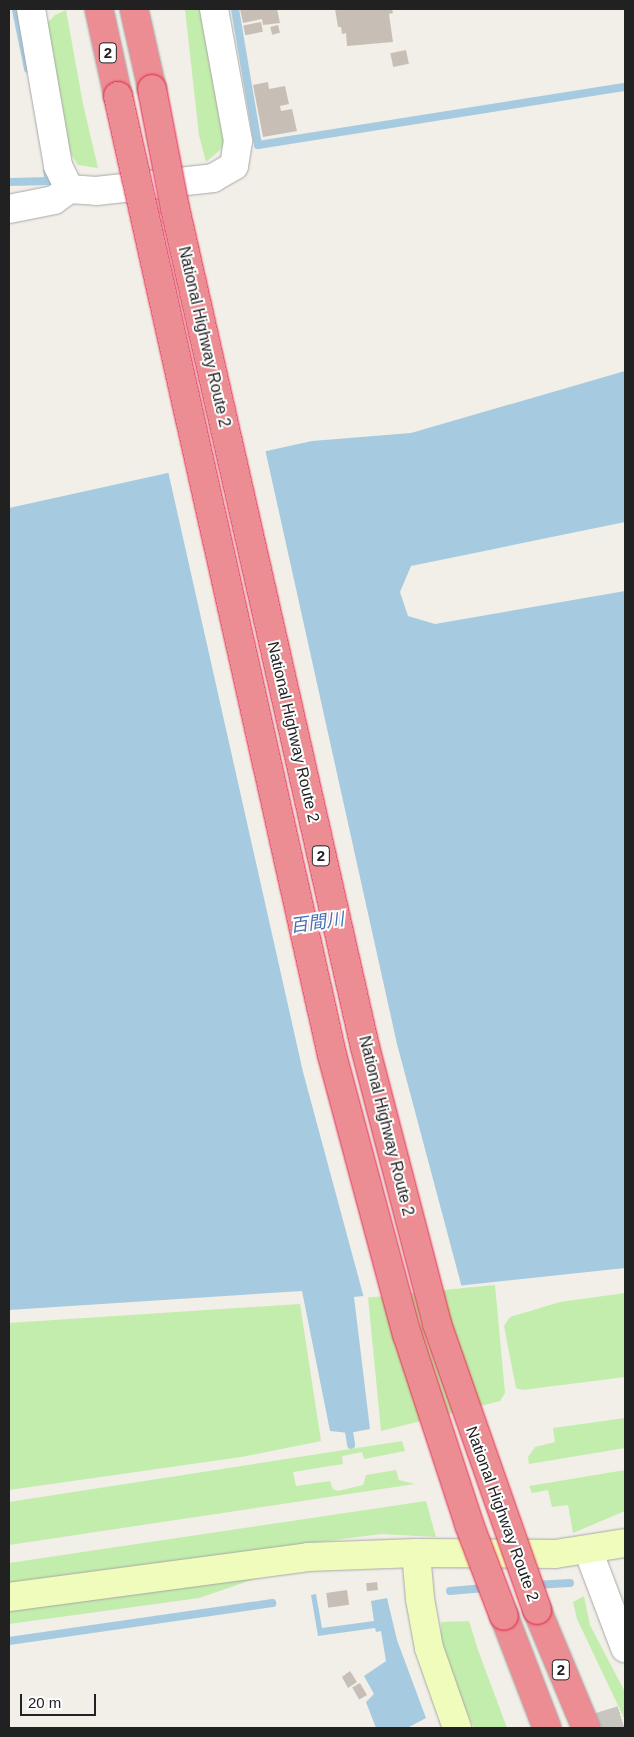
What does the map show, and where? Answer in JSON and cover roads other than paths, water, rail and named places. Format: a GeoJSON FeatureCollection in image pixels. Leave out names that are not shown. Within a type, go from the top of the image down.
{"type":"FeatureCollection","features":[{"type":"Feature","properties":{"kind":"highway","name":"National Highway Route 2"},"geometry":{"type":"LineString","coordinates":[[99,9],[332,1055],[407,1334],[469,1524],[547,1728]]}},
{"type":"Feature","properties":{"kind":"highway","name":"National Highway Route 2"},"geometry":{"type":"LineString","coordinates":[[134,9],[152,89],[177,218],[365,1047],[437,1324],[537,1610],[586,1728]]}},
{"type":"Feature","properties":{"kind":"street"},"geometry":{"type":"LineString","coordinates":[[31,9],[58,166],[69,189]]}},
{"type":"Feature","properties":{"kind":"street"},"geometry":{"type":"LineString","coordinates":[[9,209],[54,200],[69,189],[96,191],[213,178],[234,166],[238,140],[214,9]]}},
{"type":"Feature","properties":{"kind":"street"},"geometry":{"type":"LineString","coordinates":[[9,1597],[308,1557],[416,1553],[555,1554],[625,1543]]}},
{"type":"Feature","properties":{"kind":"street"},"geometry":{"type":"LineString","coordinates":[[588,1550],[624,1640]]}},
{"type":"Feature","properties":{"kind":"street"},"geometry":{"type":"LineString","coordinates":[[416,1553],[420,1599],[429,1648],[457,1728]]}},
{"type":"Feature","properties":{"kind":"water","name":"百間川"},"geometry":{"type":"Polygon","coordinates":[[[625,371],[625,522],[411,566],[400,592],[408,616],[435,624],[625,591],[625,1268],[354,1297],[370,1429],[349,1433],[330,1431],[302,1291],[9,1310],[9,508],[312,441],[411,433],[625,371]]]}},
{"type":"Feature","properties":{"kind":"water"},"geometry":{"type":"Polygon","coordinates":[[[316,1594],[322,1628],[374,1621],[371,1601],[387,1598],[397,1640],[426,1718],[407,1728],[376,1728],[366,1702],[374,1694],[364,1676],[386,1661],[381,1631],[376,1632],[375,1628],[318,1636],[311,1595],[316,1594]]]}},
{"type":"Feature","properties":{"kind":"waterway"},"geometry":{"type":"LineString","coordinates":[[235,9],[258,145],[625,87]]}},
{"type":"Feature","properties":{"kind":"waterway"},"geometry":{"type":"LineString","coordinates":[[16,10],[28,69]]}},
{"type":"Feature","properties":{"kind":"waterway"},"geometry":{"type":"LineString","coordinates":[[9,182],[49,181],[47,171]]}},
{"type":"Feature","properties":{"kind":"waterway"},"geometry":{"type":"LineString","coordinates":[[348,1425],[351,1445]]}},
{"type":"Feature","properties":{"kind":"waterway"},"geometry":{"type":"LineString","coordinates":[[534,1585],[570,1583]]}},
{"type":"Feature","properties":{"kind":"waterway"},"geometry":{"type":"LineString","coordinates":[[450,1591],[488,1588]]}},
{"type":"Feature","properties":{"kind":"waterway"},"geometry":{"type":"LineString","coordinates":[[9,1641],[272,1603]]}},
{"type":"Feature","properties":{"kind":"tunnel"},"geometry":{"type":"LineString","coordinates":[[595,1728],[625,1719]]}}]}
